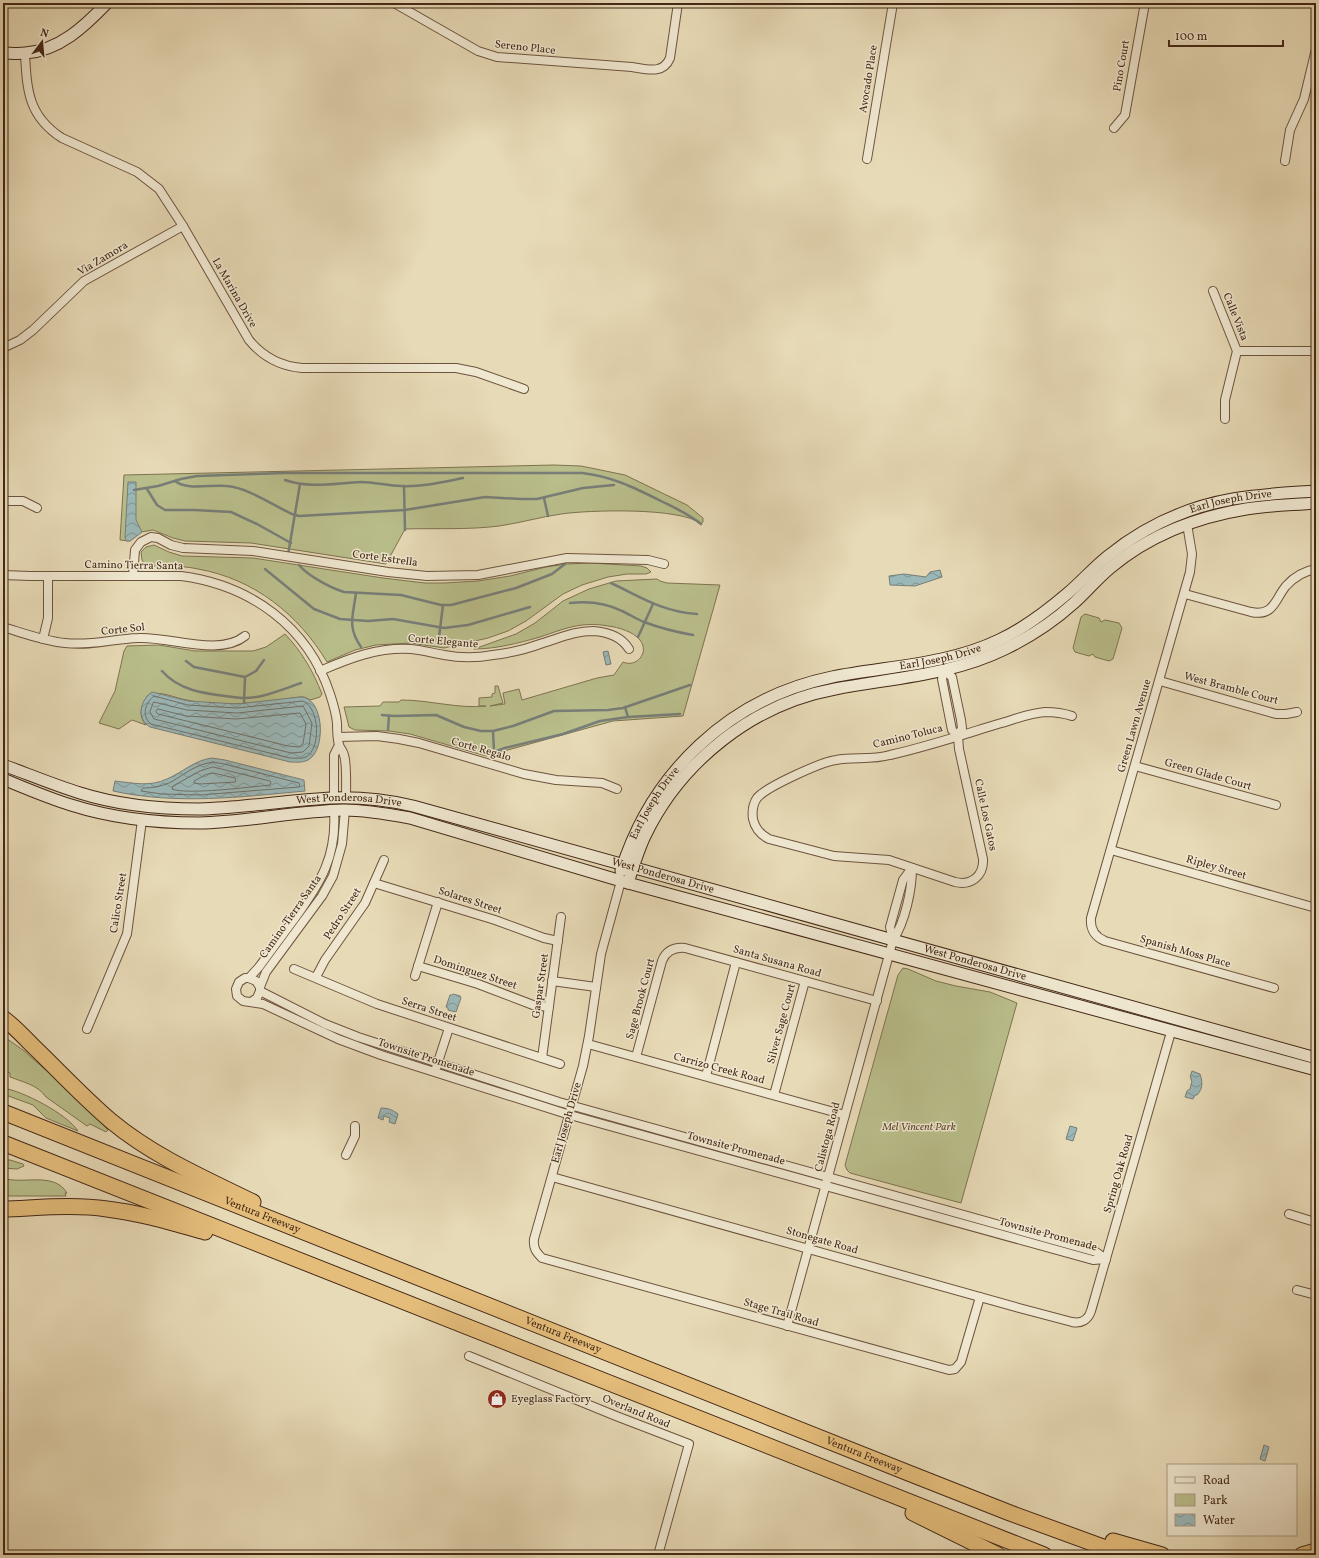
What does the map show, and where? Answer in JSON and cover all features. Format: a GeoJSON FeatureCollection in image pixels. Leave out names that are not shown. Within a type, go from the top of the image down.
{"type":"FeatureCollection","features":[{"type":"Feature","properties":{"kind":"highway"},"geometry":{"type":"LineString","coordinates":[[3,1018],[111,1121],[134,1138],[180,1166],[272,1212],[296,1229]]}},
{"type":"Feature","properties":{"kind":"highway","name":"Ventura Freeway"},"geometry":{"type":"LineString","coordinates":[[3,1112],[1010,1513],[1125,1555]]}},
{"type":"Feature","properties":{"kind":"highway"},"geometry":{"type":"LineString","coordinates":[[3,1143],[1044,1555]]}},
{"type":"Feature","properties":{"kind":"highway"},"geometry":{"type":"LineString","coordinates":[[3,1209],[72,1206],[107,1208],[144,1215],[280,1252]]}},
{"type":"Feature","properties":{"kind":"highway"},"geometry":{"type":"LineString","coordinates":[[873,1488],[909,1511],[998,1555]]}},
{"type":"Feature","properties":{"kind":"highway"},"geometry":{"type":"LineString","coordinates":[[1010,1513],[1162,1555]]}},
{"type":"Feature","properties":{"kind":"highway"},"geometry":{"type":"LineString","coordinates":[[1302,1555],[1316,1551]]}},
{"type":"Feature","properties":{"kind":"main road"},"geometry":{"type":"LineString","coordinates":[[3,53],[25,54],[61,42],[80,29],[107,3]]}},
{"type":"Feature","properties":{"kind":"main road","name":"Earl Joseph Drive"},"geometry":{"type":"LineString","coordinates":[[622,882],[643,817],[665,782],[696,748],[737,715],[783,692],[816,681],[941,659],[985,646],[1023,627],[1042,614],[1119,547],[1146,530],[1183,513],[1233,499],[1316,492]]}},
{"type":"Feature","properties":{"kind":"main road","name":"Earl Joseph Drive"},"geometry":{"type":"LineString","coordinates":[[628,866],[670,794],[702,757],[741,727],[770,710],[801,698],[839,688],[959,668],[980,660],[1024,639],[1059,615],[1109,569],[1156,538],[1187,524],[1218,514],[1248,509],[1316,503]]}},
{"type":"Feature","properties":{"kind":"main road"},"geometry":{"type":"LineString","coordinates":[[1183,513],[1187,524]]}},
{"type":"Feature","properties":{"kind":"main road"},"geometry":{"type":"LineString","coordinates":[[941,659],[944,670]]}},
{"type":"Feature","properties":{"kind":"main road","name":"West Ponderosa Drive"},"geometry":{"type":"LineString","coordinates":[[3,765],[84,794],[143,806],[200,809],[334,798],[380,800],[414,806],[1316,1058]]}},
{"type":"Feature","properties":{"kind":"main road","name":"West Ponderosa Drive"},"geometry":{"type":"LineString","coordinates":[[3,779],[70,805],[96,812],[142,820],[201,823],[340,810],[376,812],[410,818],[622,882],[1171,1032],[1316,1070]]}},
{"type":"Feature","properties":{"kind":"main road"},"geometry":{"type":"LineString","coordinates":[[334,798],[340,810]]}},
{"type":"Feature","properties":{"kind":"main road"},"geometry":{"type":"LineString","coordinates":[[340,810],[346,798]]}},
{"type":"Feature","properties":{"kind":"main road"},"geometry":{"type":"LineString","coordinates":[[142,820],[143,806]]}},
{"type":"Feature","properties":{"kind":"main road"},"geometry":{"type":"LineString","coordinates":[[1171,1032],[1175,1019]]}},
{"type":"Feature","properties":{"kind":"street","name":"Sereno Place"},"geometry":{"type":"LineString","coordinates":[[395,3],[478,51],[497,57],[632,67],[653,70],[662,69],[668,63],[670,58],[678,3]]}},
{"type":"Feature","properties":{"kind":"street","name":"Avocado Place"},"geometry":{"type":"LineString","coordinates":[[868,159],[893,3]]}},
{"type":"Feature","properties":{"kind":"street","name":"Pino Court"},"geometry":{"type":"LineString","coordinates":[[1114,128],[1125,115],[1145,3]]}},
{"type":"Feature","properties":{"kind":"street"},"geometry":{"type":"LineString","coordinates":[[1285,161],[1290,130],[1304,99],[1316,49]]}},
{"type":"Feature","properties":{"kind":"street","name":"La Marina Drive"},"geometry":{"type":"LineString","coordinates":[[25,54],[28,90],[33,107],[42,121],[62,138],[130,168],[145,177],[165,197],[249,340],[261,352],[276,362],[302,368],[456,368],[476,372],[524,389]]}},
{"type":"Feature","properties":{"kind":"street","name":"Via Zamora"},"geometry":{"type":"LineString","coordinates":[[3,348],[28,334],[84,281],[182,226]]}},
{"type":"Feature","properties":{"kind":"street","name":"Calle Vista"},"geometry":{"type":"LineString","coordinates":[[1213,291],[1237,350]]}},
{"type":"Feature","properties":{"kind":"street"},"geometry":{"type":"LineString","coordinates":[[1225,419],[1225,400],[1237,350],[1316,351]]}},
{"type":"Feature","properties":{"kind":"street"},"geometry":{"type":"LineString","coordinates":[[3,501],[23,501],[37,508]]}},
{"type":"Feature","properties":{"kind":"street","name":"Green Lawn Avenue"},"geometry":{"type":"LineString","coordinates":[[1093,932],[1091,918],[1185,594],[1192,563],[1191,545],[1187,524]]}},
{"type":"Feature","properties":{"kind":"street","name":"Corte Estrella"},"geometry":{"type":"LineString","coordinates":[[133,576],[134,550],[141,542],[151,537],[158,538],[171,545],[183,548],[253,551],[388,572],[427,576],[478,575],[567,558],[648,560],[664,564]]}},
{"type":"Feature","properties":{"kind":"street"},"geometry":{"type":"LineString","coordinates":[[1185,594],[1251,612],[1260,613],[1272,607],[1282,591],[1292,580],[1303,573],[1316,569]]}},
{"type":"Feature","properties":{"kind":"street","name":"Camino Tierra Santa"},"geometry":{"type":"LineString","coordinates":[[3,575],[167,575],[196,578],[223,585],[250,597],[274,613],[295,633],[312,655],[320,671],[334,707],[338,741],[344,755],[346,798]]}},
{"type":"Feature","properties":{"kind":"street"},"geometry":{"type":"LineString","coordinates":[[43,639],[48,618],[48,576]]}},
{"type":"Feature","properties":{"kind":"street","name":"Corte Sol"},"geometry":{"type":"LineString","coordinates":[[3,626],[43,639],[63,643],[85,644],[126,639],[150,638],[200,645],[232,643],[245,636]]}},
{"type":"Feature","properties":{"kind":"street","name":"Corte Elegante"},"geometry":{"type":"LineString","coordinates":[[320,671],[356,656],[382,650],[411,649],[455,656],[481,657],[530,647],[566,635],[583,632],[613,634],[621,639],[629,649]]}},
{"type":"Feature","properties":{"kind":"street","name":"Calle Los Gatos"},"geometry":{"type":"LineString","coordinates":[[754,822],[761,834],[774,840],[829,855],[880,858],[959,883],[974,880],[980,873],[983,859],[959,749],[958,736],[962,728],[952,677],[944,670]]}},
{"type":"Feature","properties":{"kind":"street","name":"West Bramble Court"},"geometry":{"type":"LineString","coordinates":[[1160,681],[1276,714],[1297,712]]}},
{"type":"Feature","properties":{"kind":"street","name":"Camino Toluca"},"geometry":{"type":"LineString","coordinates":[[754,822],[753,807],[761,794],[816,766],[843,759],[876,758],[891,755],[1034,714],[1052,712],[1072,716]]}},
{"type":"Feature","properties":{"kind":"street","name":"Corte Regalo"},"geometry":{"type":"LineString","coordinates":[[338,741],[377,736],[399,738],[524,774],[556,780],[602,783],[617,789]]}},
{"type":"Feature","properties":{"kind":"street","name":"Camino Tierra Santa"},"geometry":{"type":"LineString","coordinates":[[334,798],[334,755],[338,741]]}},
{"type":"Feature","properties":{"kind":"street","name":"Green Glade Court"},"geometry":{"type":"LineString","coordinates":[[1135,766],[1276,805]]}},
{"type":"Feature","properties":{"kind":"street","name":"Camino Tierra Santa"},"geometry":{"type":"LineString","coordinates":[[249,978],[259,967],[320,881],[329,862],[334,843],[335,825],[340,810]]}},
{"type":"Feature","properties":{"kind":"street","name":"Camino Tierra Santa"},"geometry":{"type":"LineString","coordinates":[[260,989],[266,972],[322,896],[333,876],[342,844],[340,810]]}},
{"type":"Feature","properties":{"kind":"street","name":"Calico Street"},"geometry":{"type":"LineString","coordinates":[[87,1029],[127,934],[142,820]]}},
{"type":"Feature","properties":{"kind":"street","name":"Ripley Street"},"geometry":{"type":"LineString","coordinates":[[1111,850],[1316,908]]}},
{"type":"Feature","properties":{"kind":"street","name":"Pedro Street"},"geometry":{"type":"LineString","coordinates":[[316,977],[325,960],[362,909],[384,860]]}},
{"type":"Feature","properties":{"kind":"street"},"geometry":{"type":"LineString","coordinates":[[889,954],[893,940],[900,930],[902,923],[912,882],[912,868]]}},
{"type":"Feature","properties":{"kind":"street","name":"Earl Joseph Drive"},"geometry":{"type":"LineString","coordinates":[[533,1246],[570,1116],[588,1044],[603,946],[622,882]]}},
{"type":"Feature","properties":{"kind":"street","name":"Solares Street"},"geometry":{"type":"LineString","coordinates":[[374,883],[495,920],[544,938],[558,941]]}},
{"type":"Feature","properties":{"kind":"street"},"geometry":{"type":"LineString","coordinates":[[415,976],[438,902]]}},
{"type":"Feature","properties":{"kind":"street","name":"Gaspar Street"},"geometry":{"type":"LineString","coordinates":[[542,1058],[561,916]]}},
{"type":"Feature","properties":{"kind":"street","name":"Spanish Moss Place"},"geometry":{"type":"LineString","coordinates":[[1093,932],[1098,938],[1105,941],[1274,988]]}},
{"type":"Feature","properties":{"kind":"street","name":"Santa Susana Road"},"geometry":{"type":"LineString","coordinates":[[671,950],[685,948],[877,1001]]}},
{"type":"Feature","properties":{"kind":"street","name":"Sage Brook Court"},"geometry":{"type":"LineString","coordinates":[[636,1057],[662,961],[666,954],[671,950]]}},
{"type":"Feature","properties":{"kind":"street","name":"Calistoga Road"},"geometry":{"type":"LineString","coordinates":[[787,1326],[889,954]]}},
{"type":"Feature","properties":{"kind":"street"},"geometry":{"type":"LineString","coordinates":[[706,1076],[736,962]]}},
{"type":"Feature","properties":{"kind":"street","name":"Dominguez Street"},"geometry":{"type":"LineString","coordinates":[[418,966],[478,984],[533,1004],[549,1007]]}},
{"type":"Feature","properties":{"kind":"street","name":"Serra Street"},"geometry":{"type":"LineString","coordinates":[[294,968],[377,1004],[560,1064]]}},
{"type":"Feature","properties":{"kind":"street"},"geometry":{"type":"LineString","coordinates":[[245,978],[256,981],[260,989],[257,998],[251,1002],[243,1001],[236,993],[239,982],[245,978]]}},
{"type":"Feature","properties":{"kind":"street"},"geometry":{"type":"LineString","coordinates":[[552,981],[596,987]]}},
{"type":"Feature","properties":{"kind":"street","name":"Silver Sage Court"},"geometry":{"type":"LineString","coordinates":[[774,1095],[805,981]]}},
{"type":"Feature","properties":{"kind":"street","name":"Townsite Promenade"},"geometry":{"type":"LineString","coordinates":[[260,989],[341,1031],[437,1064],[572,1106],[1093,1260],[1106,1259]]}},
{"type":"Feature","properties":{"kind":"street","name":"Townsite Promenade"},"geometry":{"type":"LineString","coordinates":[[251,1002],[263,1004],[355,1046],[570,1116],[827,1182]]}},
{"type":"Feature","properties":{"kind":"street"},"geometry":{"type":"LineString","coordinates":[[435,1072],[449,1028]]}},
{"type":"Feature","properties":{"kind":"street","name":"Spring Oak Road"},"geometry":{"type":"LineString","coordinates":[[1086,1320],[1091,1311],[1171,1032]]}},
{"type":"Feature","properties":{"kind":"street","name":"Carrizo Creek Road"},"geometry":{"type":"LineString","coordinates":[[588,1044],[845,1115]]}},
{"type":"Feature","properties":{"kind":"street"},"geometry":{"type":"LineString","coordinates":[[346,1154],[355,1136],[355,1126]]}},
{"type":"Feature","properties":{"kind":"street","name":"Stonegate Road"},"geometry":{"type":"LineString","coordinates":[[552,1177],[1072,1322],[1079,1323],[1086,1320]]}},
{"type":"Feature","properties":{"kind":"street"},"geometry":{"type":"LineString","coordinates":[[1289,1214],[1315,1222]]}},
{"type":"Feature","properties":{"kind":"street","name":"Stage Trail Road"},"geometry":{"type":"LineString","coordinates":[[533,1246],[542,1258],[949,1370],[955,1369],[961,1362],[980,1297]]}},
{"type":"Feature","properties":{"kind":"street"},"geometry":{"type":"LineString","coordinates":[[1297,1290],[1316,1295]]}},
{"type":"Feature","properties":{"kind":"street","name":"Overland Road"},"geometry":{"type":"LineString","coordinates":[[469,1356],[689,1444],[658,1555]]}},
{"type":"Feature","properties":{"kind":"green space"},"geometry":{"type":"Polygon","coordinates":[[[554,465],[581,466],[625,475],[687,505],[703,518],[703,522],[701,524],[691,519],[655,512],[592,511],[561,514],[507,525],[487,527],[405,529],[386,564],[251,543],[185,541],[153,530],[141,532],[130,541],[120,540],[124,475],[554,465]]]}},
{"type":"Feature","properties":{"kind":"green space"},"geometry":{"type":"Polygon","coordinates":[[[154,545],[182,556],[253,558],[425,583],[478,581],[567,564],[591,563],[641,566],[647,568],[651,572],[646,574],[627,574],[608,577],[582,585],[563,594],[526,621],[508,631],[488,638],[444,648],[411,643],[376,645],[355,650],[327,662],[302,629],[288,614],[273,601],[256,590],[238,581],[198,569],[146,566],[142,560],[141,552],[146,547],[154,545]]]}},
{"type":"Feature","properties":{"kind":"green space"},"geometry":{"type":"Polygon","coordinates":[[[657,579],[667,583],[720,585],[683,716],[613,721],[486,756],[410,734],[389,731],[355,730],[349,727],[344,707],[380,706],[383,702],[399,702],[401,700],[475,707],[486,706],[479,706],[479,698],[492,697],[492,694],[495,693],[495,686],[498,686],[503,703],[490,706],[505,704],[503,693],[519,689],[522,700],[597,678],[614,675],[623,662],[633,663],[640,658],[643,645],[637,637],[626,630],[612,627],[589,624],[581,625],[499,647],[474,649],[516,634],[535,623],[563,601],[589,589],[616,581],[657,579]]]}},
{"type":"Feature","properties":{"kind":"green space"},"geometry":{"type":"Polygon","coordinates":[[[1085,614],[1099,618],[1101,622],[1105,620],[1119,623],[1122,628],[1113,659],[1109,661],[1095,657],[1093,654],[1089,656],[1075,652],[1073,648],[1081,617],[1085,614]]]}},
{"type":"Feature","properties":{"kind":"green space"},"geometry":{"type":"Polygon","coordinates":[[[285,634],[302,655],[315,677],[322,694],[320,697],[310,700],[300,697],[272,701],[215,704],[187,700],[158,693],[148,695],[141,710],[143,721],[146,725],[132,720],[119,729],[99,723],[115,691],[124,651],[127,646],[159,645],[195,651],[253,651],[266,647],[285,634]]]}},
{"type":"Feature","properties":{"kind":"green space","name":"Mel Vincent Park"},"geometry":{"type":"Polygon","coordinates":[[[903,968],[936,981],[990,992],[1017,1003],[961,1203],[850,1173],[845,1165],[898,975],[903,968]]]}},
{"type":"Feature","properties":{"kind":"green space"},"geometry":{"type":"Polygon","coordinates":[[[3,1036],[23,1050],[74,1095],[108,1130],[106,1132],[90,1124],[87,1126],[46,1097],[35,1087],[10,1077],[10,1073],[3,1070],[3,1036]]]}},
{"type":"Feature","properties":{"kind":"green space"},"geometry":{"type":"Polygon","coordinates":[[[3,1088],[33,1098],[44,1104],[72,1124],[78,1131],[46,1118],[33,1105],[3,1094],[3,1088]]]}},
{"type":"Feature","properties":{"kind":"green space"},"geometry":{"type":"Polygon","coordinates":[[[3,1160],[10,1160],[23,1164],[24,1166],[17,1169],[3,1168],[3,1160]]]}},
{"type":"Feature","properties":{"kind":"green space"},"geometry":{"type":"Polygon","coordinates":[[[3,1178],[11,1180],[46,1180],[61,1186],[67,1193],[65,1193],[66,1196],[3,1196],[3,1178]]]}},
{"type":"Feature","properties":{"kind":"water"},"geometry":{"type":"Polygon","coordinates":[[[128,482],[136,482],[136,520],[142,532],[130,541],[126,541],[125,537],[128,482]]]}},
{"type":"Feature","properties":{"kind":"water"},"geometry":{"type":"Polygon","coordinates":[[[940,570],[942,577],[915,586],[890,585],[889,576],[904,574],[926,577],[930,572],[940,570]]]}},
{"type":"Feature","properties":{"kind":"water"},"geometry":{"type":"Polygon","coordinates":[[[608,651],[611,664],[606,665],[603,652],[608,651]]]}},
{"type":"Feature","properties":{"kind":"water"},"geometry":{"type":"Polygon","coordinates":[[[152,692],[188,701],[237,704],[300,697],[308,699],[314,705],[318,714],[320,735],[318,746],[314,754],[308,760],[301,762],[290,762],[150,727],[143,719],[141,710],[142,704],[152,692]]]}},
{"type":"Feature","properties":{"kind":"water"},"geometry":{"type":"Polygon","coordinates":[[[212,758],[304,780],[305,791],[185,799],[161,798],[113,791],[115,781],[141,784],[154,783],[173,776],[200,761],[212,758]]]}},
{"type":"Feature","properties":{"kind":"water"},"geometry":{"type":"Polygon","coordinates":[[[453,994],[460,996],[461,998],[456,1012],[448,1010],[446,1007],[450,995],[453,994]]]}},
{"type":"Feature","properties":{"kind":"water"},"geometry":{"type":"Polygon","coordinates":[[[1192,1071],[1200,1074],[1202,1084],[1201,1090],[1193,1099],[1185,1097],[1187,1091],[1190,1089],[1192,1081],[1190,1077],[1192,1071]]]}},
{"type":"Feature","properties":{"kind":"water"},"geometry":{"type":"Polygon","coordinates":[[[381,1108],[386,1108],[398,1114],[395,1124],[389,1122],[390,1118],[384,1116],[383,1120],[378,1118],[381,1108]]]}},
{"type":"Feature","properties":{"kind":"water"},"geometry":{"type":"Polygon","coordinates":[[[1070,1126],[1077,1128],[1073,1141],[1066,1139],[1070,1126]]]}},
{"type":"Feature","properties":{"kind":"water"},"geometry":{"type":"Polygon","coordinates":[[[1264,1445],[1269,1447],[1265,1461],[1260,1459],[1264,1445]]]}},
{"type":"Feature","properties":{"kind":"waterway"},"geometry":{"type":"LineString","coordinates":[[134,490],[158,486],[197,476],[285,473],[582,473],[603,477],[632,487],[682,511],[701,524]]}},
{"type":"Feature","properties":{"kind":"waterway"},"geometry":{"type":"LineString","coordinates":[[285,480],[295,483],[314,485],[361,482],[396,486],[417,486],[463,478]]}},
{"type":"Feature","properties":{"kind":"waterway"},"geometry":{"type":"LineString","coordinates":[[175,481],[186,486],[235,487],[252,493],[292,514],[299,516],[405,510],[485,497],[537,499],[583,488],[614,485]]}},
{"type":"Feature","properties":{"kind":"waterway"},"geometry":{"type":"LineString","coordinates":[[288,555],[300,484]]}},
{"type":"Feature","properties":{"kind":"waterway"},"geometry":{"type":"LineString","coordinates":[[404,486],[405,530]]}},
{"type":"Feature","properties":{"kind":"waterway"},"geometry":{"type":"LineString","coordinates":[[147,489],[157,505],[165,510],[231,512],[257,524],[291,543]]}},
{"type":"Feature","properties":{"kind":"waterway"},"geometry":{"type":"LineString","coordinates":[[544,498],[548,516]]}},
{"type":"Feature","properties":{"kind":"waterway"},"geometry":{"type":"LineString","coordinates":[[299,565],[320,581],[344,592],[401,595],[441,605],[451,605],[516,588],[552,574],[565,564]]}},
{"type":"Feature","properties":{"kind":"waterway"},"geometry":{"type":"LineString","coordinates":[[265,569],[314,609],[340,619],[368,621],[393,619],[444,628],[468,625],[530,607]]}},
{"type":"Feature","properties":{"kind":"waterway"},"geometry":{"type":"LineString","coordinates":[[611,583],[663,607],[685,613],[697,614]]}},
{"type":"Feature","properties":{"kind":"waterway"},"geometry":{"type":"LineString","coordinates":[[356,593],[352,627],[361,647]]}},
{"type":"Feature","properties":{"kind":"waterway"},"geometry":{"type":"LineString","coordinates":[[570,603],[583,602],[603,604],[625,612],[641,621],[668,630],[693,635]]}},
{"type":"Feature","properties":{"kind":"waterway"},"geometry":{"type":"LineString","coordinates":[[638,637],[653,604]]}},
{"type":"Feature","properties":{"kind":"waterway"},"geometry":{"type":"LineString","coordinates":[[438,645],[443,605]]}},
{"type":"Feature","properties":{"kind":"waterway"},"geometry":{"type":"LineString","coordinates":[[186,661],[194,667],[245,677],[256,671],[264,660]]}},
{"type":"Feature","properties":{"kind":"waterway"},"geometry":{"type":"LineString","coordinates":[[162,671],[170,679],[188,689],[209,694],[242,698],[257,697],[301,683]]}},
{"type":"Feature","properties":{"kind":"waterway"},"geometry":{"type":"LineString","coordinates":[[244,703],[245,677]]}},
{"type":"Feature","properties":{"kind":"waterway"},"geometry":{"type":"LineString","coordinates":[[382,715],[436,715],[464,727],[481,731],[493,731],[513,726],[554,711],[608,710],[623,708],[690,685]]}},
{"type":"Feature","properties":{"kind":"waterway"},"geometry":{"type":"LineString","coordinates":[[625,707],[628,717]]}},
{"type":"Feature","properties":{"kind":"waterway"},"geometry":{"type":"LineString","coordinates":[[489,754],[505,748],[563,734],[600,721],[628,717],[680,714]]}},
{"type":"Feature","properties":{"kind":"waterway"},"geometry":{"type":"LineString","coordinates":[[388,730],[389,716]]}},
{"type":"Feature","properties":{"kind":"waterway"},"geometry":{"type":"LineString","coordinates":[[493,731],[494,751]]}},
{"type":"Feature","properties":{"kind":"place","name":"Eyeglass Factory"},"geometry":{"type":"Point","coordinates":[497,1399]}}]}
